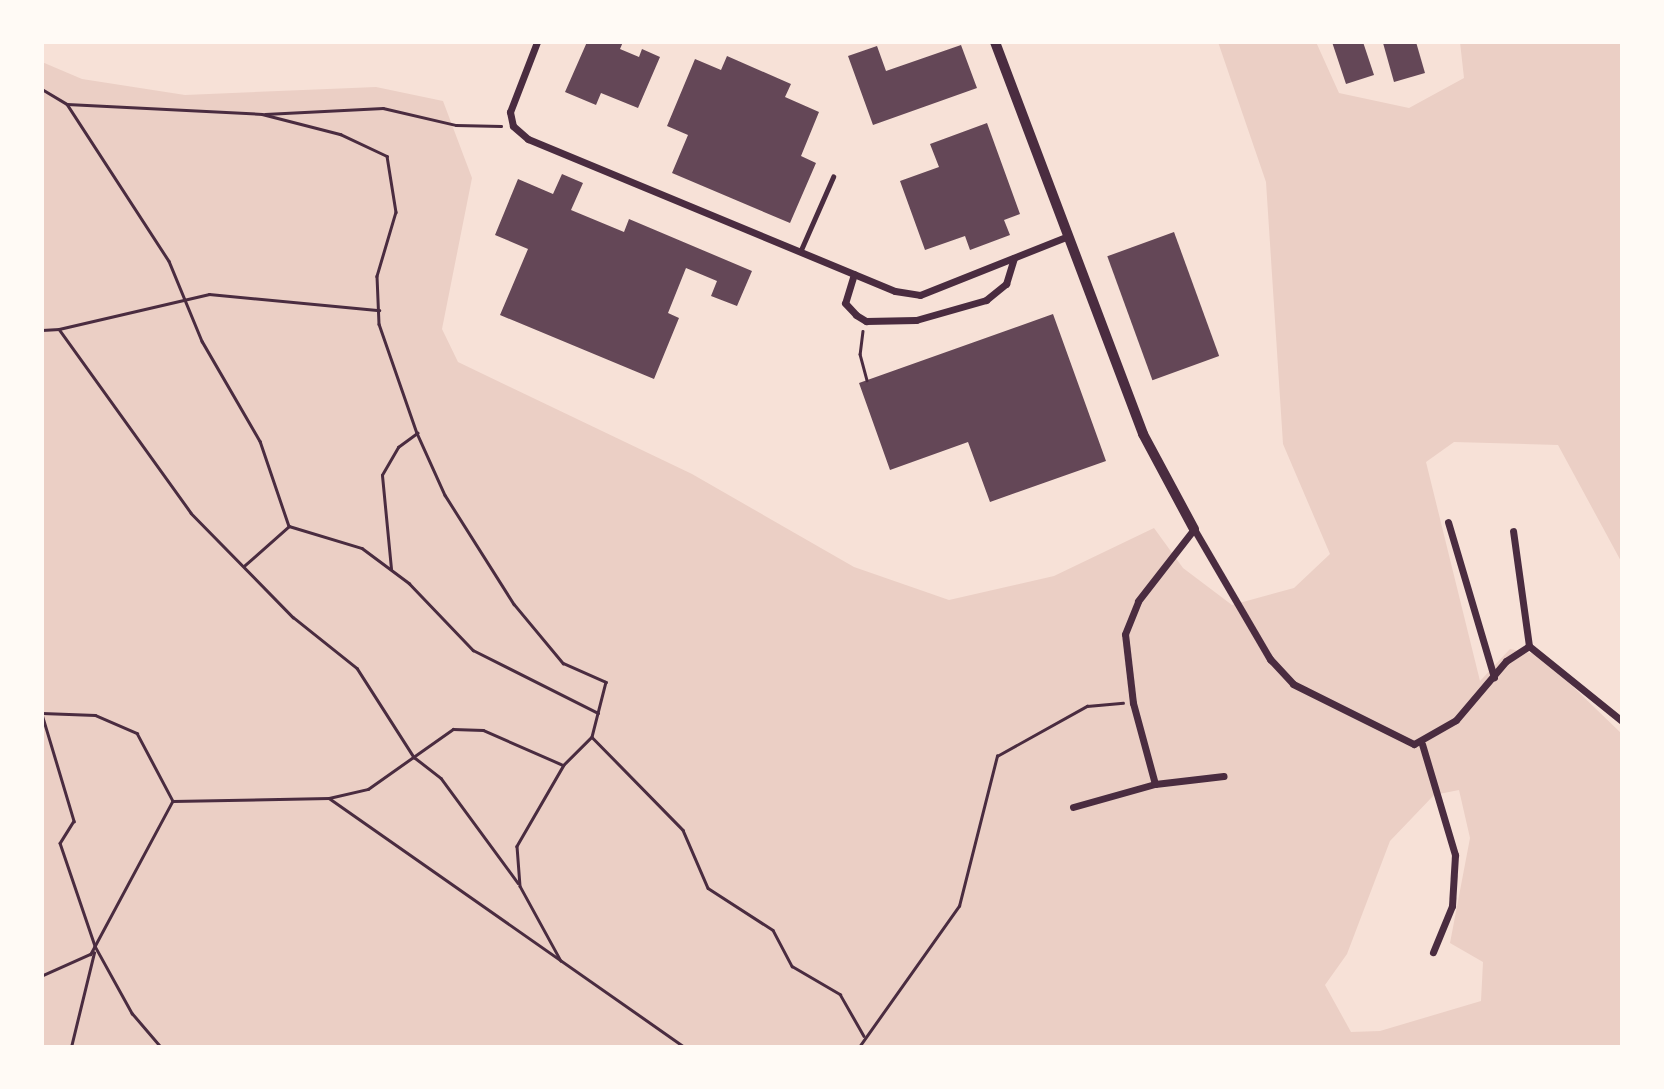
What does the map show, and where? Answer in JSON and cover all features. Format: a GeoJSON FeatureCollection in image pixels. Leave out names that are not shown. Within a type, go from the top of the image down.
{"type":"FeatureCollection","features":[{"type":"Feature","properties":{"kind":"street"},"geometry":{"type":"LineString","coordinates":[[537,42],[515,96],[513,126],[528,139],[854,274],[920,295],[1068,236]]}},
{"type":"Feature","properties":{"kind":"street"},"geometry":{"type":"LineString","coordinates":[[995,42],[1143,434],[1194,529],[1270,659],[1293,684],[1399,740],[1422,744],[1456,720],[1494,677],[1529,646]]}},
{"type":"Feature","properties":{"kind":"street"},"geometry":{"type":"LineString","coordinates":[[854,274],[845,303],[866,321],[916,320],[986,300],[1006,284],[1014,258]]}},
{"type":"Feature","properties":{"kind":"street"},"geometry":{"type":"LineString","coordinates":[[1448,522],[1494,677]]}},
{"type":"Feature","properties":{"kind":"street"},"geometry":{"type":"LineString","coordinates":[[1156,784],[1133,703],[1125,634],[1138,601],[1194,529]]}},
{"type":"Feature","properties":{"kind":"street"},"geometry":{"type":"LineString","coordinates":[[1513,531],[1529,646],[1622,721]]}},
{"type":"Feature","properties":{"kind":"street"},"geometry":{"type":"LineString","coordinates":[[1422,744],[1455,855],[1452,906],[1433,952]]}},
{"type":"Feature","properties":{"kind":"street"},"geometry":{"type":"LineString","coordinates":[[1073,807],[1156,784],[1224,776]]}},
{"type":"Feature","properties":{"kind":"lane"},"geometry":{"type":"LineString","coordinates":[[801,250],[833,177]]}},
{"type":"Feature","properties":{"kind":"path"},"geometry":{"type":"LineString","coordinates":[[42,89],[67,104],[169,261],[183,296],[260,441],[289,526]]}},
{"type":"Feature","properties":{"kind":"path"},"geometry":{"type":"LineString","coordinates":[[67,104],[262,114],[383,108],[456,125],[513,126]]}},
{"type":"Feature","properties":{"kind":"path"},"geometry":{"type":"LineString","coordinates":[[262,114],[340,134],[387,156],[396,212],[377,276],[379,310],[417,433],[445,495],[514,604],[563,663],[606,682],[592,737],[564,765],[517,846],[520,886]]}},
{"type":"Feature","properties":{"kind":"path"},"geometry":{"type":"LineString","coordinates":[[42,330],[183,296],[379,310]]}},
{"type":"Feature","properties":{"kind":"path"},"geometry":{"type":"LineString","coordinates":[[866,321],[860,354],[867,380]]}},
{"type":"Feature","properties":{"kind":"path"},"geometry":{"type":"LineString","coordinates":[[58,328],[191,513],[244,566],[357,668],[414,757],[441,778],[520,886],[561,961]]}},
{"type":"Feature","properties":{"kind":"path"},"geometry":{"type":"LineString","coordinates":[[391,569],[382,475],[398,447],[417,433]]}},
{"type":"Feature","properties":{"kind":"path"},"geometry":{"type":"LineString","coordinates":[[244,566],[289,526]]}},
{"type":"Feature","properties":{"kind":"path"},"geometry":{"type":"LineString","coordinates":[[289,526],[362,548],[391,569],[473,650],[598,713]]}},
{"type":"Feature","properties":{"kind":"path"},"geometry":{"type":"LineString","coordinates":[[859,1047],[959,906],[997,756],[1087,706],[1133,703]]}},
{"type":"Feature","properties":{"kind":"path"},"geometry":{"type":"LineString","coordinates":[[161,1047],[132,1013],[95,946],[60,843],[74,821],[42,713],[95,715],[137,733],[173,801]]}},
{"type":"Feature","properties":{"kind":"path"},"geometry":{"type":"LineString","coordinates":[[173,801],[328,798],[368,789],[453,729],[483,730],[564,765]]}},
{"type":"Feature","properties":{"kind":"path"},"geometry":{"type":"LineString","coordinates":[[592,737],[682,830],[708,888],[773,930],[792,966],[840,994],[865,1037]]}},
{"type":"Feature","properties":{"kind":"path"},"geometry":{"type":"LineString","coordinates":[[328,798],[685,1047]]}},
{"type":"Feature","properties":{"kind":"path"},"geometry":{"type":"LineString","coordinates":[[42,976],[92,954],[173,801]]}},
{"type":"Feature","properties":{"kind":"path"},"geometry":{"type":"LineString","coordinates":[[71,1047],[95,946]]}},
{"type":"Feature","properties":{"kind":"shaded area"},"geometry":{"type":"Polygon","coordinates":[[[1218,42],[1316,42],[1339,93],[1409,108],[1464,78],[1460,42],[1622,42],[1622,563],[1558,445],[1454,442],[1426,462],[1480,681],[1510,649],[1540,655],[1622,734],[1622,1047],[42,1047],[42,62],[82,79],[185,95],[376,87],[443,101],[472,178],[442,329],[458,362],[692,474],[854,567],[949,600],[1054,576],[1154,528],[1183,568],[1232,605],[1294,588],[1330,554],[1283,444],[1266,182],[1218,42]],[[1459,790],[1434,795],[1390,841],[1347,954],[1325,985],[1351,1032],[1380,1031],[1481,1001],[1483,962],[1450,943],[1470,838],[1459,790]]]}},
{"type":"Feature","properties":{"kind":"building"},"geometry":{"type":"Polygon","coordinates":[[[587,42],[623,42],[620,49],[639,57],[642,49],[660,57],[638,108],[601,93],[596,105],[565,92],[587,42]]]}},
{"type":"Feature","properties":{"kind":"building"},"geometry":{"type":"Polygon","coordinates":[[[1332,42],[1363,42],[1374,75],[1346,84],[1332,42]]]}},
{"type":"Feature","properties":{"kind":"building"},"geometry":{"type":"Polygon","coordinates":[[[1416,42],[1425,73],[1394,82],[1383,43],[1416,42]]]}},
{"type":"Feature","properties":{"kind":"building"},"geometry":{"type":"Polygon","coordinates":[[[961,45],[977,88],[873,125],[848,56],[877,46],[886,71],[961,45]]]}},
{"type":"Feature","properties":{"kind":"building"},"geometry":{"type":"Polygon","coordinates":[[[727,56],[791,84],[785,97],[819,112],[801,156],[816,163],[790,223],[672,173],[688,135],[667,126],[695,59],[721,70],[727,56]]]}},
{"type":"Feature","properties":{"kind":"building"},"geometry":{"type":"Polygon","coordinates":[[[987,123],[1020,214],[1004,220],[1010,235],[970,250],[965,236],[925,250],[900,181],[939,167],[930,144],[987,123]]]}},
{"type":"Feature","properties":{"kind":"building"},"geometry":{"type":"Polygon","coordinates":[[[562,174],[583,183],[571,210],[624,232],[629,219],[752,271],[737,306],[711,296],[717,281],[686,268],[668,313],[679,318],[654,379],[500,315],[528,249],[495,235],[518,179],[553,194],[562,174]]]}},
{"type":"Feature","properties":{"kind":"building"},"geometry":{"type":"Polygon","coordinates":[[[1174,232],[1219,356],[1152,380],[1107,256],[1174,232]]]}},
{"type":"Feature","properties":{"kind":"building"},"geometry":{"type":"Polygon","coordinates":[[[1053,314],[1106,461],[990,502],[968,442],[890,470],[859,383],[1053,314]]]}}]}
